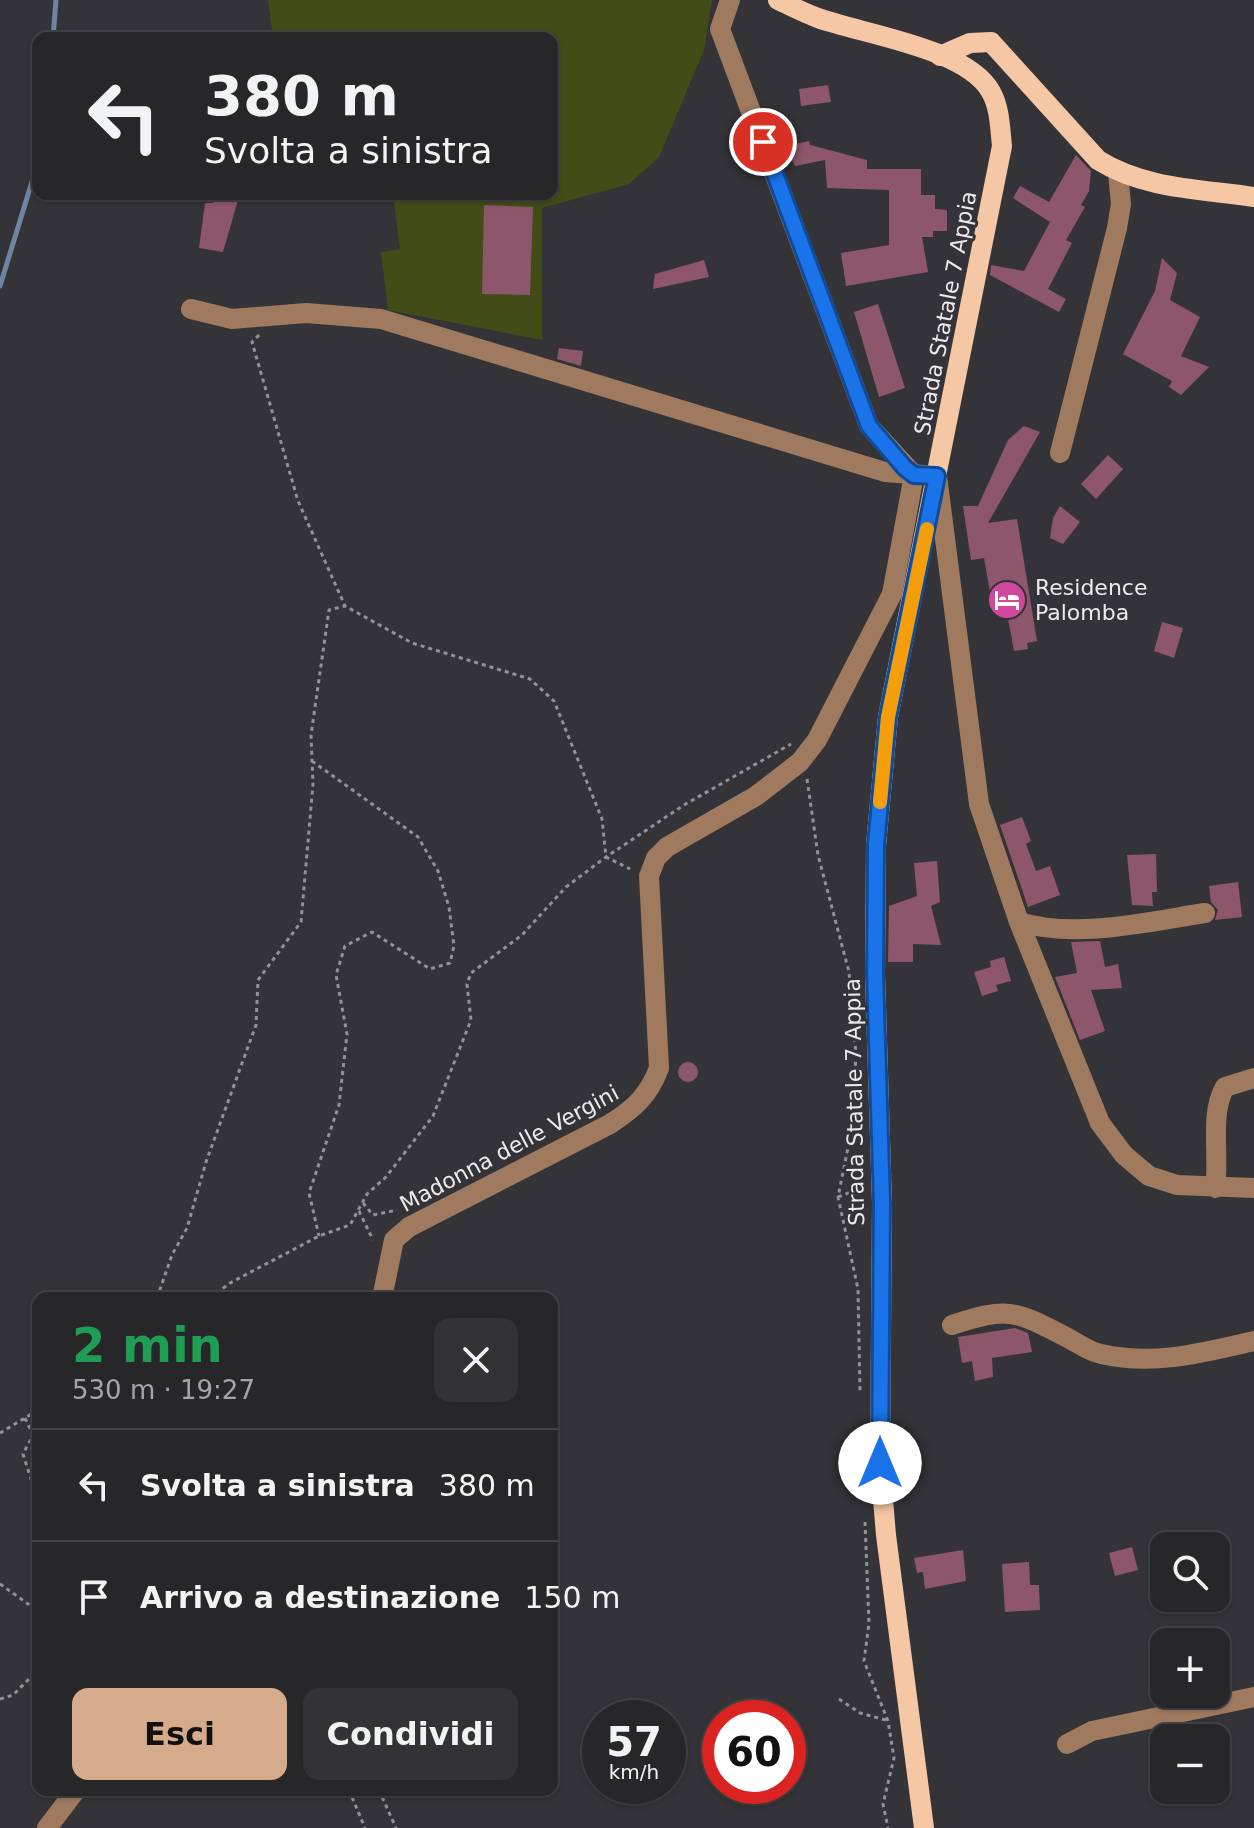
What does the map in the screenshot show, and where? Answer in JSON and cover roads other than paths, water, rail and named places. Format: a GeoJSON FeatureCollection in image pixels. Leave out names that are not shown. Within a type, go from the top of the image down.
{"type":"FeatureCollection","features":[{"type":"Feature","properties":{"kind":"main road","name":"Strada Statale 7 Appia"},"geometry":{"type":"LineString","coordinates":[[778,0],[817,17],[940,56],[970,69],[990,90],[999,115],[1002,146],[888,717],[876,845],[875,975],[882,1187],[880,1463],[898,1718],[924,1828]]}},
{"type":"Feature","properties":{"kind":"main road"},"geometry":{"type":"LineString","coordinates":[[940,56],[970,43],[991,42],[1098,160],[1118,173],[1139,181],[1254,197]]}},
{"type":"Feature","properties":{"kind":"street"},"geometry":{"type":"LineString","coordinates":[[730,0],[720,29],[869,426],[914,475]]}},
{"type":"Feature","properties":{"kind":"street"},"geometry":{"type":"LineString","coordinates":[[1060,453],[1117,228],[1121,204],[1118,173]]}},
{"type":"Feature","properties":{"kind":"street"},"geometry":{"type":"LineString","coordinates":[[191,309],[232,319],[306,313],[381,319],[885,472],[937,476],[979,804],[1019,922],[1100,1123],[1124,1155],[1149,1176],[1177,1185],[1254,1188]]}},
{"type":"Feature","properties":{"kind":"street","name":"Madonna delle Vergini"},"geometry":{"type":"LineString","coordinates":[[383,1292],[394,1240],[413,1225],[610,1124],[635,1108],[651,1091],[659,1068],[660,1023],[649,876],[656,858],[667,847],[756,796],[800,762],[817,740],[892,594],[914,475]]}},
{"type":"Feature","properties":{"kind":"street"},"geometry":{"type":"LineString","coordinates":[[1019,922],[1044,929],[1092,927],[1205,913]]}},
{"type":"Feature","properties":{"kind":"street"},"geometry":{"type":"LineString","coordinates":[[1215,1188],[1219,1164],[1217,1100],[1225,1087],[1254,1078]]}},
{"type":"Feature","properties":{"kind":"street"},"geometry":{"type":"LineString","coordinates":[[952,1325],[1000,1311],[1031,1318],[1097,1353],[1136,1360],[1175,1359],[1254,1341]]}},
{"type":"Feature","properties":{"kind":"street"},"geometry":{"type":"LineString","coordinates":[[1067,1744],[1092,1731],[1254,1697]]}},
{"type":"Feature","properties":{"kind":"street"},"geometry":{"type":"LineString","coordinates":[[47,1828],[71,1796]]}},
{"type":"Feature","properties":{"kind":"waterway"},"geometry":{"type":"LineString","coordinates":[[53,32],[56,0]]}},
{"type":"Feature","properties":{"kind":"waterway"},"geometry":{"type":"LineString","coordinates":[[0,286],[32,182]]}},
{"type":"Feature","properties":{"kind":"place","name":"Residence Palomba"},"geometry":{"type":"Point","coordinates":[1007,600]}}]}
